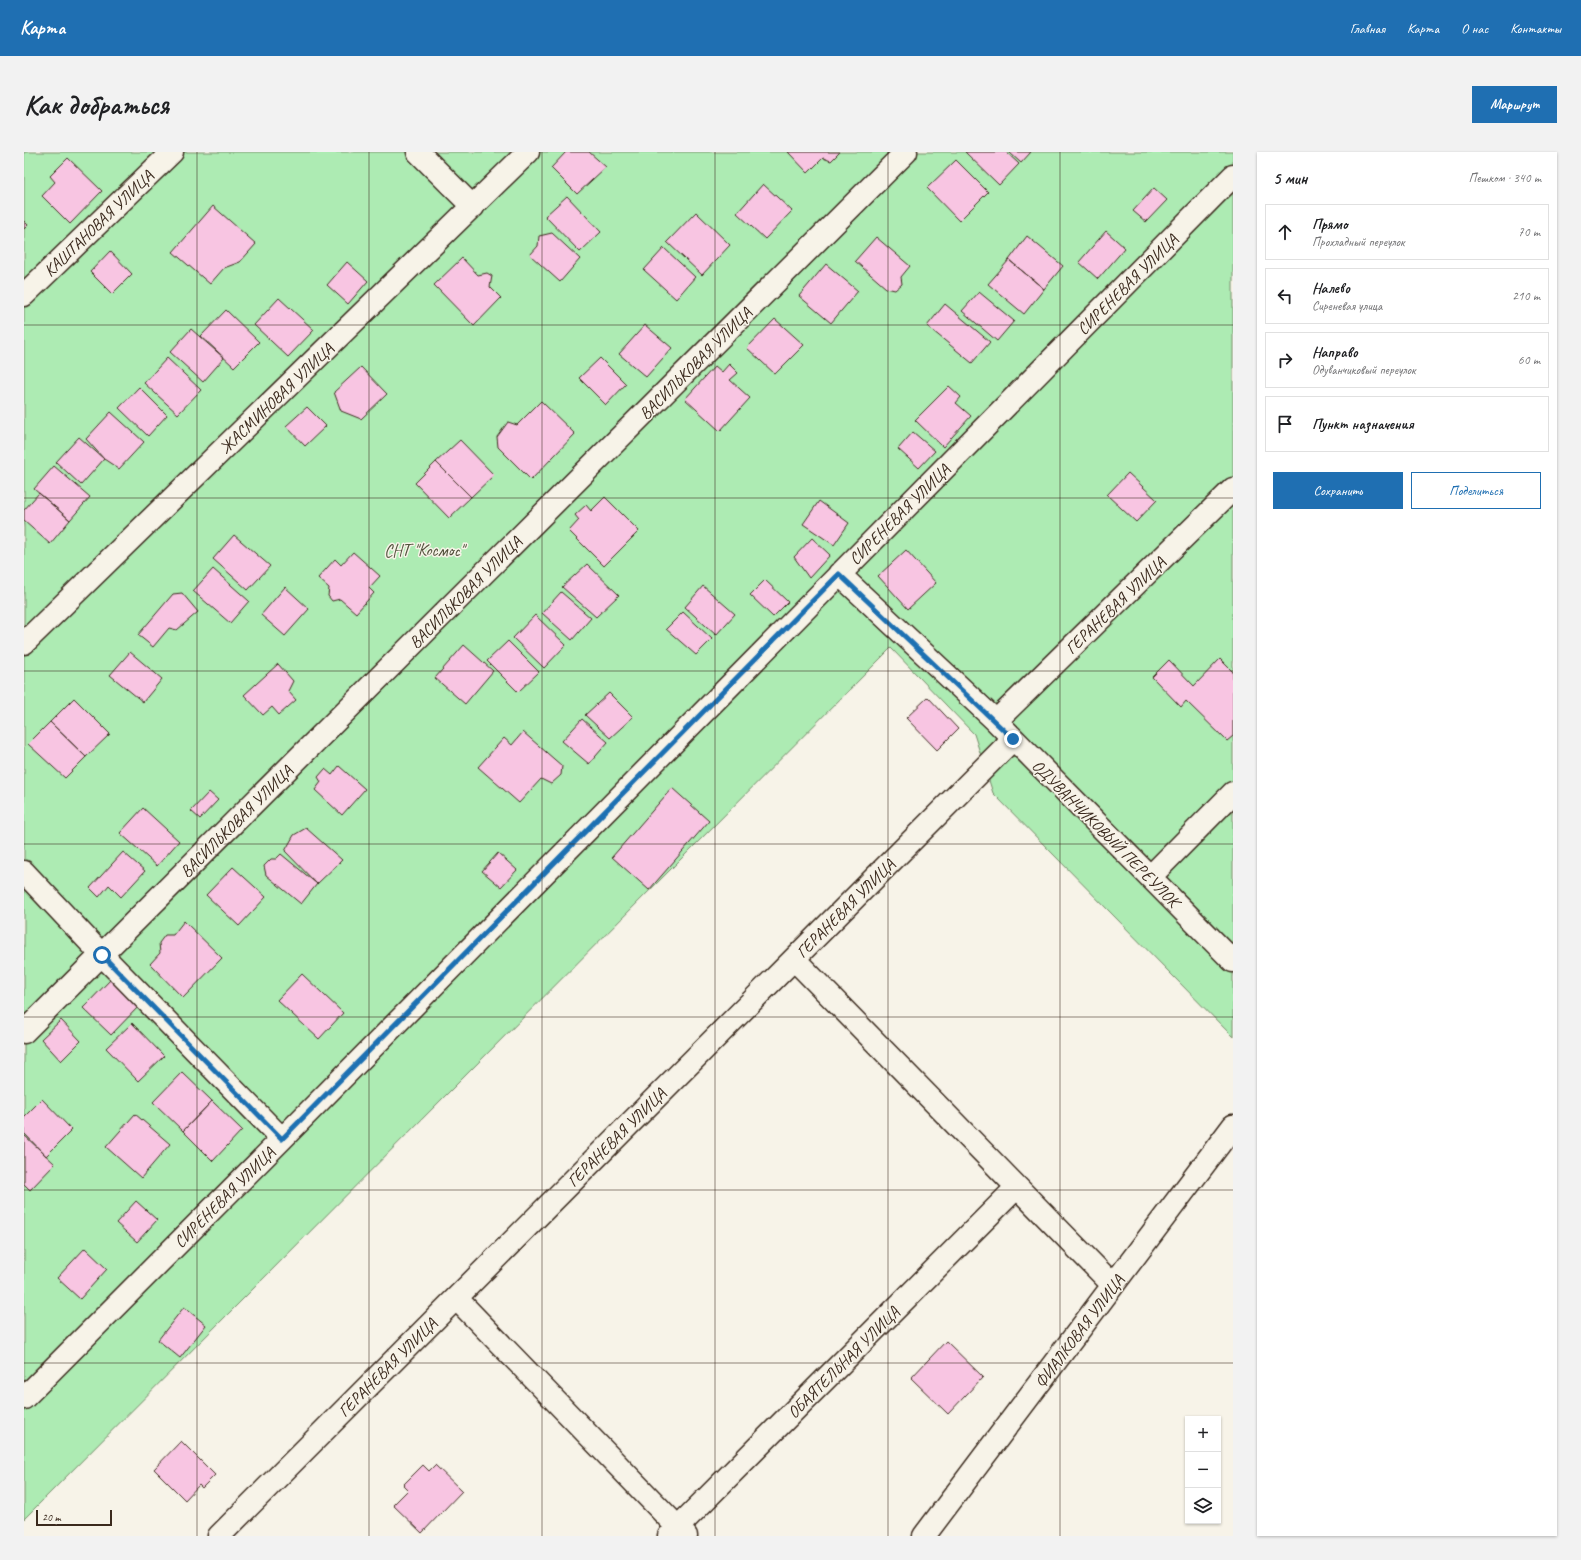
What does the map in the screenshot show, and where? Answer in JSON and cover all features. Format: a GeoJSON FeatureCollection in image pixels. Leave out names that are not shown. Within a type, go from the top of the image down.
{"type":"FeatureCollection","features":[{"type":"Feature","properties":{"kind":"lane","name":"КАШТАНОВАЯ УЛИЦА"},"geometry":{"type":"LineString","coordinates":[[24,295],[172,152]]}},
{"type":"Feature","properties":{"kind":"lane"},"geometry":{"type":"LineString","coordinates":[[418,152],[473,206]]}},
{"type":"Feature","properties":{"kind":"lane","name":"ЖАСМИНОВАЯ УЛИЦА"},"geometry":{"type":"LineString","coordinates":[[24,643],[528,152]]}},
{"type":"Feature","properties":{"kind":"lane","name":"ВАСИЛЬКОВАЯ УЛИЦА"},"geometry":{"type":"LineString","coordinates":[[24,1032],[906,152]]}},
{"type":"Feature","properties":{"kind":"lane","name":"СИРЕНЕВАЯ УЛИЦА"},"geometry":{"type":"LineString","coordinates":[[24,1398],[282,1139],[1233,176]]}},
{"type":"Feature","properties":{"kind":"lane","name":"ГЕРАНЕВАЯ УЛИЦА"},"geometry":{"type":"LineString","coordinates":[[996,722],[1233,489]]}},
{"type":"Feature","properties":{"kind":"lane","name":"ОДУВАНЧИКОВЫЙ ПЕРЕУЛОК"},"geometry":{"type":"LineString","coordinates":[[839,574],[996,722],[1233,961]]}},
{"type":"Feature","properties":{"kind":"lane","name":"ГЕРАНЕВАЯ УЛИЦА"},"geometry":{"type":"LineString","coordinates":[[219,1536],[1013,739]]}},
{"type":"Feature","properties":{"kind":"lane"},"geometry":{"type":"LineString","coordinates":[[1150,877],[1233,793]]}},
{"type":"Feature","properties":{"kind":"lane"},"geometry":{"type":"LineString","coordinates":[[24,872],[102,955],[282,1139]]}},
{"type":"Feature","properties":{"kind":"lane"},"geometry":{"type":"LineString","coordinates":[[794,958],[1113,1285]]}},
{"type":"Feature","properties":{"kind":"lane","name":"ФИАЛКОВАЯ УЛИЦА"},"geometry":{"type":"LineString","coordinates":[[924,1536],[1233,1126]]}},
{"type":"Feature","properties":{"kind":"lane","name":"ОБАЯТЕЛЬНАЯ УЛИЦА"},"geometry":{"type":"LineString","coordinates":[[677,1533],[1017,1187]]}},
{"type":"Feature","properties":{"kind":"lane"},"geometry":{"type":"LineString","coordinates":[[456,1298],[677,1533]]}},
{"type":"Feature","properties":{"kind":"green space","name":"СНТ \"Космос\""},"geometry":{"type":"Polygon","coordinates":[[[24,152],[1233,152],[1233,1037],[993,793],[974,734],[891,648],[24,1519],[24,152]]]}},
{"type":"Feature","properties":{"kind":"building"},"geometry":{"type":"Polygon","coordinates":[[[566,152],[589,152],[606,167],[577,194],[551,168],[566,152]]]}},
{"type":"Feature","properties":{"kind":"building"},"geometry":{"type":"Polygon","coordinates":[[[788,152],[840,152],[831,161],[823,158],[808,173],[788,152]]]}},
{"type":"Feature","properties":{"kind":"building"},"geometry":{"type":"Polygon","coordinates":[[[965,152],[1006,152],[1019,164],[999,185],[965,152]]]}},
{"type":"Feature","properties":{"kind":"building"},"geometry":{"type":"Polygon","coordinates":[[[1009,152],[1031,152],[1021,163],[1009,152]]]}},
{"type":"Feature","properties":{"kind":"building"},"geometry":{"type":"Polygon","coordinates":[[[68,158],[102,191],[70,224],[42,196],[55,182],[50,176],[68,158]]]}},
{"type":"Feature","properties":{"kind":"building"},"geometry":{"type":"Polygon","coordinates":[[[956,160],[988,192],[959,221],[927,188],[956,160]]]}},
{"type":"Feature","properties":{"kind":"building"},"geometry":{"type":"Polygon","coordinates":[[[763,184],[792,211],[765,239],[737,213],[763,184]]]}},
{"type":"Feature","properties":{"kind":"building"},"geometry":{"type":"Polygon","coordinates":[[[1154,188],[1167,200],[1146,222],[1133,211],[1154,188]]]}},
{"type":"Feature","properties":{"kind":"building"},"geometry":{"type":"Polygon","coordinates":[[[567,196],[601,232],[580,252],[545,216],[567,196]]]}},
{"type":"Feature","properties":{"kind":"building"},"geometry":{"type":"Polygon","coordinates":[[[213,206],[256,244],[240,262],[224,268],[210,284],[173,252],[213,206]]]}},
{"type":"Feature","properties":{"kind":"building"},"geometry":{"type":"Polygon","coordinates":[[[696,212],[730,245],[702,275],[667,242],[696,212]]]}},
{"type":"Feature","properties":{"kind":"building"},"geometry":{"type":"Polygon","coordinates":[[[24,221],[28,225],[24,229],[24,221]]]}},
{"type":"Feature","properties":{"kind":"building"},"geometry":{"type":"Polygon","coordinates":[[[1106,231],[1125,248],[1098,279],[1079,262],[1106,231]]]}},
{"type":"Feature","properties":{"kind":"building"},"geometry":{"type":"Polygon","coordinates":[[[552,233],[580,259],[560,282],[530,255],[538,246],[539,236],[552,233]]]}},
{"type":"Feature","properties":{"kind":"building"},"geometry":{"type":"Polygon","coordinates":[[[1027,236],[1063,266],[1044,289],[1009,260],[1027,236]]]}},
{"type":"Feature","properties":{"kind":"building"},"geometry":{"type":"Polygon","coordinates":[[[876,237],[910,266],[901,277],[902,284],[895,290],[886,288],[855,261],[876,237]]]}},
{"type":"Feature","properties":{"kind":"building"},"geometry":{"type":"Polygon","coordinates":[[[664,248],[695,277],[676,299],[644,270],[664,248]]]}},
{"type":"Feature","properties":{"kind":"building"},"geometry":{"type":"Polygon","coordinates":[[[110,251],[132,274],[112,294],[90,272],[110,251]]]}},
{"type":"Feature","properties":{"kind":"building"},"geometry":{"type":"Polygon","coordinates":[[[462,258],[478,275],[487,273],[492,276],[490,287],[501,298],[474,326],[434,285],[462,258]]]}},
{"type":"Feature","properties":{"kind":"building"},"geometry":{"type":"Polygon","coordinates":[[[1009,260],[1044,289],[1024,314],[988,284],[1009,260]]]}},
{"type":"Feature","properties":{"kind":"building"},"geometry":{"type":"Polygon","coordinates":[[[347,262],[368,281],[348,304],[327,285],[347,262]]]}},
{"type":"Feature","properties":{"kind":"building"},"geometry":{"type":"Polygon","coordinates":[[[826,264],[858,291],[831,323],[799,296],[826,264]]]}},
{"type":"Feature","properties":{"kind":"building"},"geometry":{"type":"Polygon","coordinates":[[[979,292],[1014,321],[997,341],[962,311],[979,292]]]}},
{"type":"Feature","properties":{"kind":"building"},"geometry":{"type":"Polygon","coordinates":[[[279,298],[314,330],[288,357],[254,325],[279,298]]]}},
{"type":"Feature","properties":{"kind":"building"},"geometry":{"type":"Polygon","coordinates":[[[945,304],[990,342],[972,363],[927,326],[945,304]]]}},
{"type":"Feature","properties":{"kind":"building"},"geometry":{"type":"Polygon","coordinates":[[[226,310],[259,342],[234,367],[201,336],[226,310]]]}},
{"type":"Feature","properties":{"kind":"building"},"geometry":{"type":"Polygon","coordinates":[[[775,319],[804,345],[775,374],[747,348],[775,319]]]}},
{"type":"Feature","properties":{"kind":"building"},"geometry":{"type":"Polygon","coordinates":[[[645,325],[672,348],[646,377],[619,354],[645,325]]]}},
{"type":"Feature","properties":{"kind":"building"},"geometry":{"type":"Polygon","coordinates":[[[191,329],[224,358],[203,382],[170,352],[191,329]]]}},
{"type":"Feature","properties":{"kind":"building"},"geometry":{"type":"Polygon","coordinates":[[[167,358],[201,390],[178,414],[144,383],[167,358]]]}},
{"type":"Feature","properties":{"kind":"building"},"geometry":{"type":"Polygon","coordinates":[[[600,358],[626,384],[606,405],[579,378],[600,358]]]}},
{"type":"Feature","properties":{"kind":"building"},"geometry":{"type":"Polygon","coordinates":[[[729,364],[738,373],[730,380],[750,398],[720,431],[685,399],[715,366],[722,372],[729,364]]]}},
{"type":"Feature","properties":{"kind":"building"},"geometry":{"type":"Polygon","coordinates":[[[361,367],[387,394],[361,419],[341,411],[334,392],[361,367]]]}},
{"type":"Feature","properties":{"kind":"building"},"geometry":{"type":"Polygon","coordinates":[[[949,386],[961,397],[956,403],[971,416],[943,447],[915,420],[949,386]]]}},
{"type":"Feature","properties":{"kind":"building"},"geometry":{"type":"Polygon","coordinates":[[[139,387],[167,415],[148,436],[119,408],[139,387]]]}},
{"type":"Feature","properties":{"kind":"building"},"geometry":{"type":"Polygon","coordinates":[[[541,401],[575,434],[531,480],[498,447],[497,437],[508,422],[517,425],[541,401]]]}},
{"type":"Feature","properties":{"kind":"building"},"geometry":{"type":"Polygon","coordinates":[[[307,407],[326,426],[305,446],[286,426],[307,407]]]}},
{"type":"Feature","properties":{"kind":"building"},"geometry":{"type":"Polygon","coordinates":[[[111,412],[144,442],[119,469],[104,459],[86,439],[111,412]]]}},
{"type":"Feature","properties":{"kind":"building"},"geometry":{"type":"Polygon","coordinates":[[[913,432],[935,451],[919,468],[898,449],[913,432]]]}},
{"type":"Feature","properties":{"kind":"building"},"geometry":{"type":"Polygon","coordinates":[[[79,437],[104,459],[81,485],[56,462],[79,437]]]}},
{"type":"Feature","properties":{"kind":"building"},"geometry":{"type":"Polygon","coordinates":[[[460,440],[494,475],[471,497],[436,462],[460,440]]]}},
{"type":"Feature","properties":{"kind":"building"},"geometry":{"type":"Polygon","coordinates":[[[436,462],[471,497],[449,518],[415,483],[436,462]]]}},
{"type":"Feature","properties":{"kind":"building"},"geometry":{"type":"Polygon","coordinates":[[[54,466],[90,497],[70,520],[34,489],[54,466]]]}},
{"type":"Feature","properties":{"kind":"building"},"geometry":{"type":"Polygon","coordinates":[[[1128,473],[1157,500],[1136,522],[1107,495],[1128,473]]]}},
{"type":"Feature","properties":{"kind":"building"},"geometry":{"type":"Polygon","coordinates":[[[39,493],[70,520],[50,544],[24,521],[24,510],[39,493]]]}},
{"type":"Feature","properties":{"kind":"building"},"geometry":{"type":"Polygon","coordinates":[[[605,497],[639,531],[604,566],[569,531],[579,520],[575,515],[586,505],[591,511],[605,497]]]}},
{"type":"Feature","properties":{"kind":"building"},"geometry":{"type":"Polygon","coordinates":[[[819,501],[849,523],[834,545],[803,524],[819,501]]]}},
{"type":"Feature","properties":{"kind":"building"},"geometry":{"type":"Polygon","coordinates":[[[234,535],[270,566],[248,590],[213,559],[234,535]]]}},
{"type":"Feature","properties":{"kind":"building"},"geometry":{"type":"Polygon","coordinates":[[[812,538],[830,555],[809,578],[794,557],[812,538]]]}},
{"type":"Feature","properties":{"kind":"building"},"geometry":{"type":"Polygon","coordinates":[[[906,550],[936,583],[908,609],[878,576],[906,550]]]}},
{"type":"Feature","properties":{"kind":"building"},"geometry":{"type":"Polygon","coordinates":[[[353,552],[380,576],[369,588],[374,593],[356,613],[340,599],[332,601],[328,596],[329,588],[318,578],[335,559],[341,565],[353,552]]]}},
{"type":"Feature","properties":{"kind":"building"},"geometry":{"type":"Polygon","coordinates":[[[587,564],[619,595],[596,617],[562,587],[587,564]]]}},
{"type":"Feature","properties":{"kind":"building"},"geometry":{"type":"Polygon","coordinates":[[[213,569],[249,601],[230,623],[193,591],[213,569]]]}},
{"type":"Feature","properties":{"kind":"building"},"geometry":{"type":"Polygon","coordinates":[[[765,580],[788,602],[773,617],[750,595],[765,580]]]}},
{"type":"Feature","properties":{"kind":"building"},"geometry":{"type":"Polygon","coordinates":[[[703,586],[735,614],[716,635],[685,607],[703,586]]]}},
{"type":"Feature","properties":{"kind":"building"},"geometry":{"type":"Polygon","coordinates":[[[285,587],[309,609],[285,636],[261,615],[285,587]]]}},
{"type":"Feature","properties":{"kind":"building"},"geometry":{"type":"Polygon","coordinates":[[[561,592],[591,618],[572,640],[542,613],[561,592]]]}},
{"type":"Feature","properties":{"kind":"building"},"geometry":{"type":"Polygon","coordinates":[[[182,593],[198,612],[177,630],[169,628],[153,647],[138,635],[173,594],[182,593]]]}},
{"type":"Feature","properties":{"kind":"building"},"geometry":{"type":"Polygon","coordinates":[[[683,612],[712,639],[696,655],[666,629],[683,612]]]}},
{"type":"Feature","properties":{"kind":"building"},"geometry":{"type":"Polygon","coordinates":[[[535,615],[566,645],[544,668],[513,638],[535,615]]]}},
{"type":"Feature","properties":{"kind":"building"},"geometry":{"type":"Polygon","coordinates":[[[508,641],[539,672],[518,692],[487,661],[508,641]]]}},
{"type":"Feature","properties":{"kind":"building"},"geometry":{"type":"Polygon","coordinates":[[[464,645],[493,671],[465,704],[435,678],[464,645]]]}},
{"type":"Feature","properties":{"kind":"building"},"geometry":{"type":"Polygon","coordinates":[[[130,652],[162,679],[143,702],[110,675],[130,652]]]}},
{"type":"Feature","properties":{"kind":"building"},"geometry":{"type":"Polygon","coordinates":[[[1220,659],[1233,672],[1233,736],[1227,741],[1186,701],[1181,707],[1152,677],[1169,660],[1194,686],[1220,659]]]}},
{"type":"Feature","properties":{"kind":"building"},"geometry":{"type":"Polygon","coordinates":[[[278,664],[293,681],[288,691],[296,700],[279,715],[272,707],[263,715],[244,695],[278,664]]]}},
{"type":"Feature","properties":{"kind":"building"},"geometry":{"type":"Polygon","coordinates":[[[609,693],[633,717],[610,738],[585,715],[609,693]]]}},
{"type":"Feature","properties":{"kind":"building"},"geometry":{"type":"Polygon","coordinates":[[[928,697],[958,729],[937,750],[906,718],[928,697]]]}},
{"type":"Feature","properties":{"kind":"building"},"geometry":{"type":"Polygon","coordinates":[[[74,698],[110,734],[86,757],[50,722],[74,698]]]}},
{"type":"Feature","properties":{"kind":"building"},"geometry":{"type":"Polygon","coordinates":[[[582,719],[608,742],[589,764],[562,741],[582,719]]]}},
{"type":"Feature","properties":{"kind":"building"},"geometry":{"type":"Polygon","coordinates":[[[50,722],[86,757],[65,778],[28,744],[50,722]]]}},
{"type":"Feature","properties":{"kind":"building"},"geometry":{"type":"Polygon","coordinates":[[[523,732],[562,766],[561,775],[551,784],[541,779],[519,803],[478,767],[504,738],[512,745],[523,732]]]}},
{"type":"Feature","properties":{"kind":"building"},"geometry":{"type":"Polygon","coordinates":[[[339,766],[365,789],[342,815],[315,790],[321,782],[318,777],[325,769],[332,775],[339,766]]]}},
{"type":"Feature","properties":{"kind":"building"},"geometry":{"type":"Polygon","coordinates":[[[672,788],[709,821],[649,890],[612,857],[672,788]]]}},
{"type":"Feature","properties":{"kind":"building"},"geometry":{"type":"Polygon","coordinates":[[[209,792],[218,800],[200,819],[191,811],[209,792]]]}},
{"type":"Feature","properties":{"kind":"building"},"geometry":{"type":"Polygon","coordinates":[[[143,808],[179,841],[157,866],[120,833],[143,808]]]}},
{"type":"Feature","properties":{"kind":"building"},"geometry":{"type":"Polygon","coordinates":[[[306,828],[342,860],[317,884],[285,851],[294,835],[306,828]]]}},
{"type":"Feature","properties":{"kind":"building"},"geometry":{"type":"Polygon","coordinates":[[[123,852],[145,871],[121,897],[109,885],[99,897],[90,888],[123,852]]]}},
{"type":"Feature","properties":{"kind":"building"},"geometry":{"type":"Polygon","coordinates":[[[498,853],[517,870],[501,887],[482,871],[498,853]]]}},
{"type":"Feature","properties":{"kind":"building"},"geometry":{"type":"Polygon","coordinates":[[[281,854],[317,884],[301,904],[266,875],[264,866],[271,859],[276,859],[281,854]]]}},
{"type":"Feature","properties":{"kind":"building"},"geometry":{"type":"Polygon","coordinates":[[[233,867],[266,897],[239,926],[206,895],[233,867]]]}},
{"type":"Feature","properties":{"kind":"building"},"geometry":{"type":"Polygon","coordinates":[[[184,921],[222,958],[183,998],[150,964],[160,953],[159,943],[165,935],[173,935],[184,921]]]}},
{"type":"Feature","properties":{"kind":"building"},"geometry":{"type":"Polygon","coordinates":[[[302,974],[343,1013],[319,1039],[277,1000],[302,974]]]}},
{"type":"Feature","properties":{"kind":"building"},"geometry":{"type":"Polygon","coordinates":[[[113,977],[141,1004],[111,1035],[83,1008],[113,977]]]}},
{"type":"Feature","properties":{"kind":"building"},"geometry":{"type":"Polygon","coordinates":[[[61,1020],[81,1041],[61,1061],[41,1039],[61,1020]]]}},
{"type":"Feature","properties":{"kind":"building"},"geometry":{"type":"Polygon","coordinates":[[[132,1023],[164,1056],[138,1081],[106,1048],[132,1023]]]}},
{"type":"Feature","properties":{"kind":"building"},"geometry":{"type":"Polygon","coordinates":[[[182,1072],[212,1101],[183,1131],[153,1102],[182,1072]]]}},
{"type":"Feature","properties":{"kind":"building"},"geometry":{"type":"Polygon","coordinates":[[[42,1099],[72,1130],[46,1156],[24,1133],[24,1117],[42,1099]]]}},
{"type":"Feature","properties":{"kind":"building"},"geometry":{"type":"Polygon","coordinates":[[[212,1101],[242,1130],[213,1161],[183,1131],[212,1101]]]}},
{"type":"Feature","properties":{"kind":"building"},"geometry":{"type":"Polygon","coordinates":[[[135,1114],[170,1144],[141,1178],[106,1147],[135,1114]]]}},
{"type":"Feature","properties":{"kind":"building"},"geometry":{"type":"Polygon","coordinates":[[[24,1135],[55,1164],[30,1190],[24,1184],[24,1135]]]}},
{"type":"Feature","properties":{"kind":"building"},"geometry":{"type":"Polygon","coordinates":[[[136,1201],[157,1220],[137,1242],[116,1223],[136,1201]]]}},
{"type":"Feature","properties":{"kind":"building"},"geometry":{"type":"Polygon","coordinates":[[[85,1248],[107,1269],[80,1299],[57,1278],[85,1248]]]}},
{"type":"Feature","properties":{"kind":"building"},"geometry":{"type":"Polygon","coordinates":[[[184,1307],[206,1325],[180,1358],[158,1340],[184,1307]]]}},
{"type":"Feature","properties":{"kind":"building"},"geometry":{"type":"Polygon","coordinates":[[[946,1341],[983,1377],[948,1414],[911,1378],[946,1341]]]}},
{"type":"Feature","properties":{"kind":"building"},"geometry":{"type":"Polygon","coordinates":[[[181,1441],[215,1475],[202,1488],[199,1485],[185,1500],[154,1469],[181,1441]]]}},
{"type":"Feature","properties":{"kind":"building"},"geometry":{"type":"Polygon","coordinates":[[[423,1465],[429,1471],[435,1465],[462,1491],[422,1533],[393,1505],[408,1490],[403,1485],[423,1465]]]}},
{"type":"Feature","properties":{"kind":"route"},"geometry":{"type":"LineString","coordinates":[[102,955],[282,1139],[839,574],[1013,739]]}}]}
